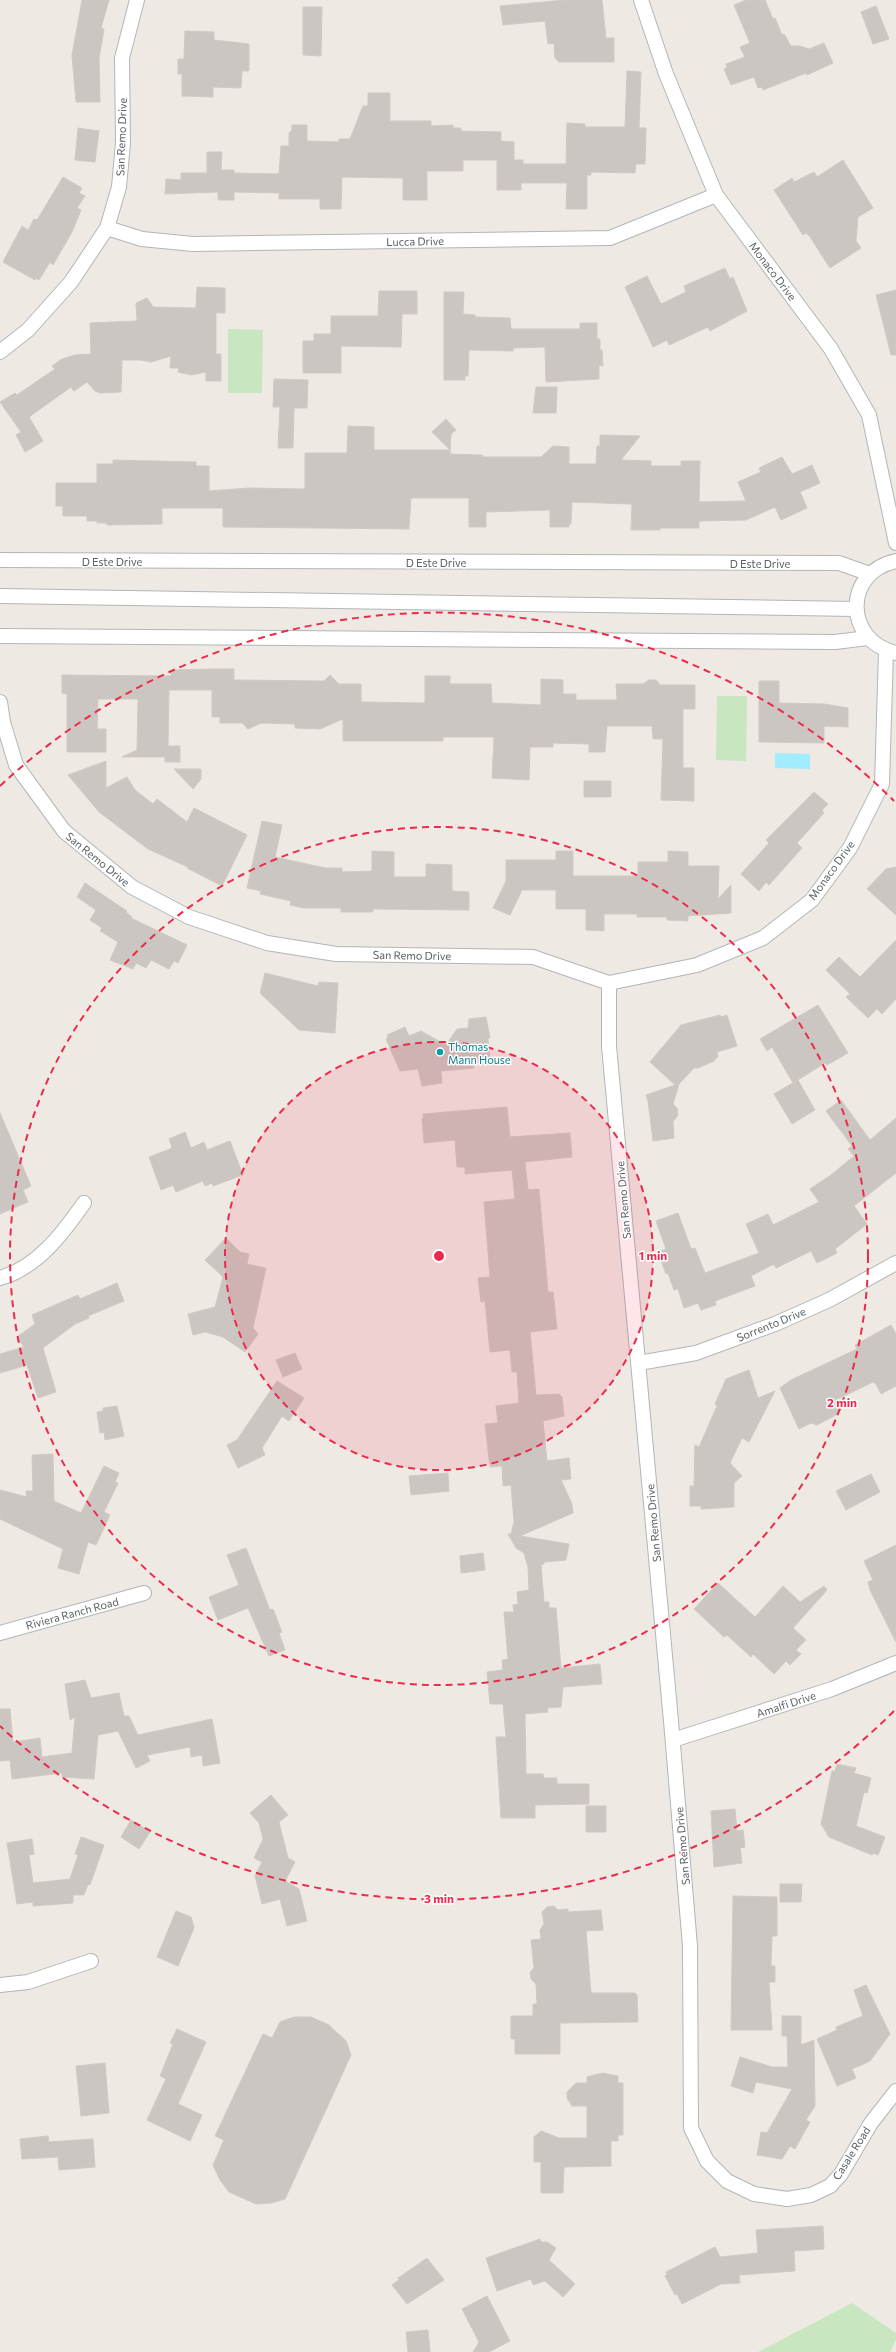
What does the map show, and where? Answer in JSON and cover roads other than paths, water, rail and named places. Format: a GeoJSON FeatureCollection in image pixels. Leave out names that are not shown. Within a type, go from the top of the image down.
{"type":"FeatureCollection","features":[{"type":"Feature","properties":{"kind":"street","name":"San Remo Drive"},"geometry":{"type":"LineString","coordinates":[[0,352],[28,330],[71,282],[107,228],[119,187],[123,143],[122,58],[137,0]]}},
{"type":"Feature","properties":{"kind":"street","name":"Monaco Drive"},"geometry":{"type":"LineString","coordinates":[[641,0],[666,74],[716,195],[831,349],[869,415],[896,543]]}},
{"type":"Feature","properties":{"kind":"street","name":"Lucca Drive"},"geometry":{"type":"LineString","coordinates":[[107,228],[142,239],[193,244],[610,238],[716,195]]}},
{"type":"Feature","properties":{"kind":"street","name":"D Este Drive"},"geometry":{"type":"LineString","coordinates":[[0,560],[839,564],[870,574]]}},
{"type":"Feature","properties":{"kind":"street"},"geometry":{"type":"LineString","coordinates":[[891,652],[868,638],[860,625],[856,609],[858,596],[870,574],[879,567],[896,561]]}},
{"type":"Feature","properties":{"kind":"street"},"geometry":{"type":"LineString","coordinates":[[0,596],[856,609]]}},
{"type":"Feature","properties":{"kind":"street"},"geometry":{"type":"LineString","coordinates":[[0,636],[827,642],[868,638]]}},
{"type":"Feature","properties":{"kind":"street","name":"Monaco Drive"},"geometry":{"type":"LineString","coordinates":[[609,983],[697,965],[763,938],[812,900],[850,848],[889,783],[891,652]]}},
{"type":"Feature","properties":{"kind":"street","name":"San Remo Drive"},"geometry":{"type":"LineString","coordinates":[[0,702],[3,722],[16,765],[64,831],[132,887],[189,917],[267,943],[336,954],[533,957],[609,983],[609,1046],[673,1740],[690,1946],[691,2128],[707,2161],[727,2181]]}},
{"type":"Feature","properties":{"kind":"street"},"geometry":{"type":"LineString","coordinates":[[0,1278],[10,1275],[36,1259],[56,1241],[84,1203]]}},
{"type":"Feature","properties":{"kind":"street","name":"Sorrento Drive"},"geometry":{"type":"LineString","coordinates":[[638,1363],[696,1353],[775,1324],[829,1300],[896,1263]]}},
{"type":"Feature","properties":{"kind":"street","name":"Riviera Ranch Road"},"geometry":{"type":"LineString","coordinates":[[0,1633],[144,1593]]}},
{"type":"Feature","properties":{"kind":"street","name":"Amalfi Drive"},"geometry":{"type":"LineString","coordinates":[[673,1740],[832,1689],[896,1663]]}},
{"type":"Feature","properties":{"kind":"street"},"geometry":{"type":"LineString","coordinates":[[0,1985],[28,1982],[91,1961]]}},
{"type":"Feature","properties":{"kind":"street","name":"Casale Road"},"geometry":{"type":"LineString","coordinates":[[727,2181],[754,2194],[787,2200],[811,2195],[830,2186],[841,2174],[871,2123],[896,2092]]}},
{"type":"Feature","properties":{"kind":"water"},"geometry":{"type":"Polygon","coordinates":[[[775,753],[810,754],[810,769],[775,768],[775,753]]]}},
{"type":"Feature","properties":{"kind":"place","name":"Thomas Mann House"},"geometry":{"type":"Point","coordinates":[440,1052]}}]}
